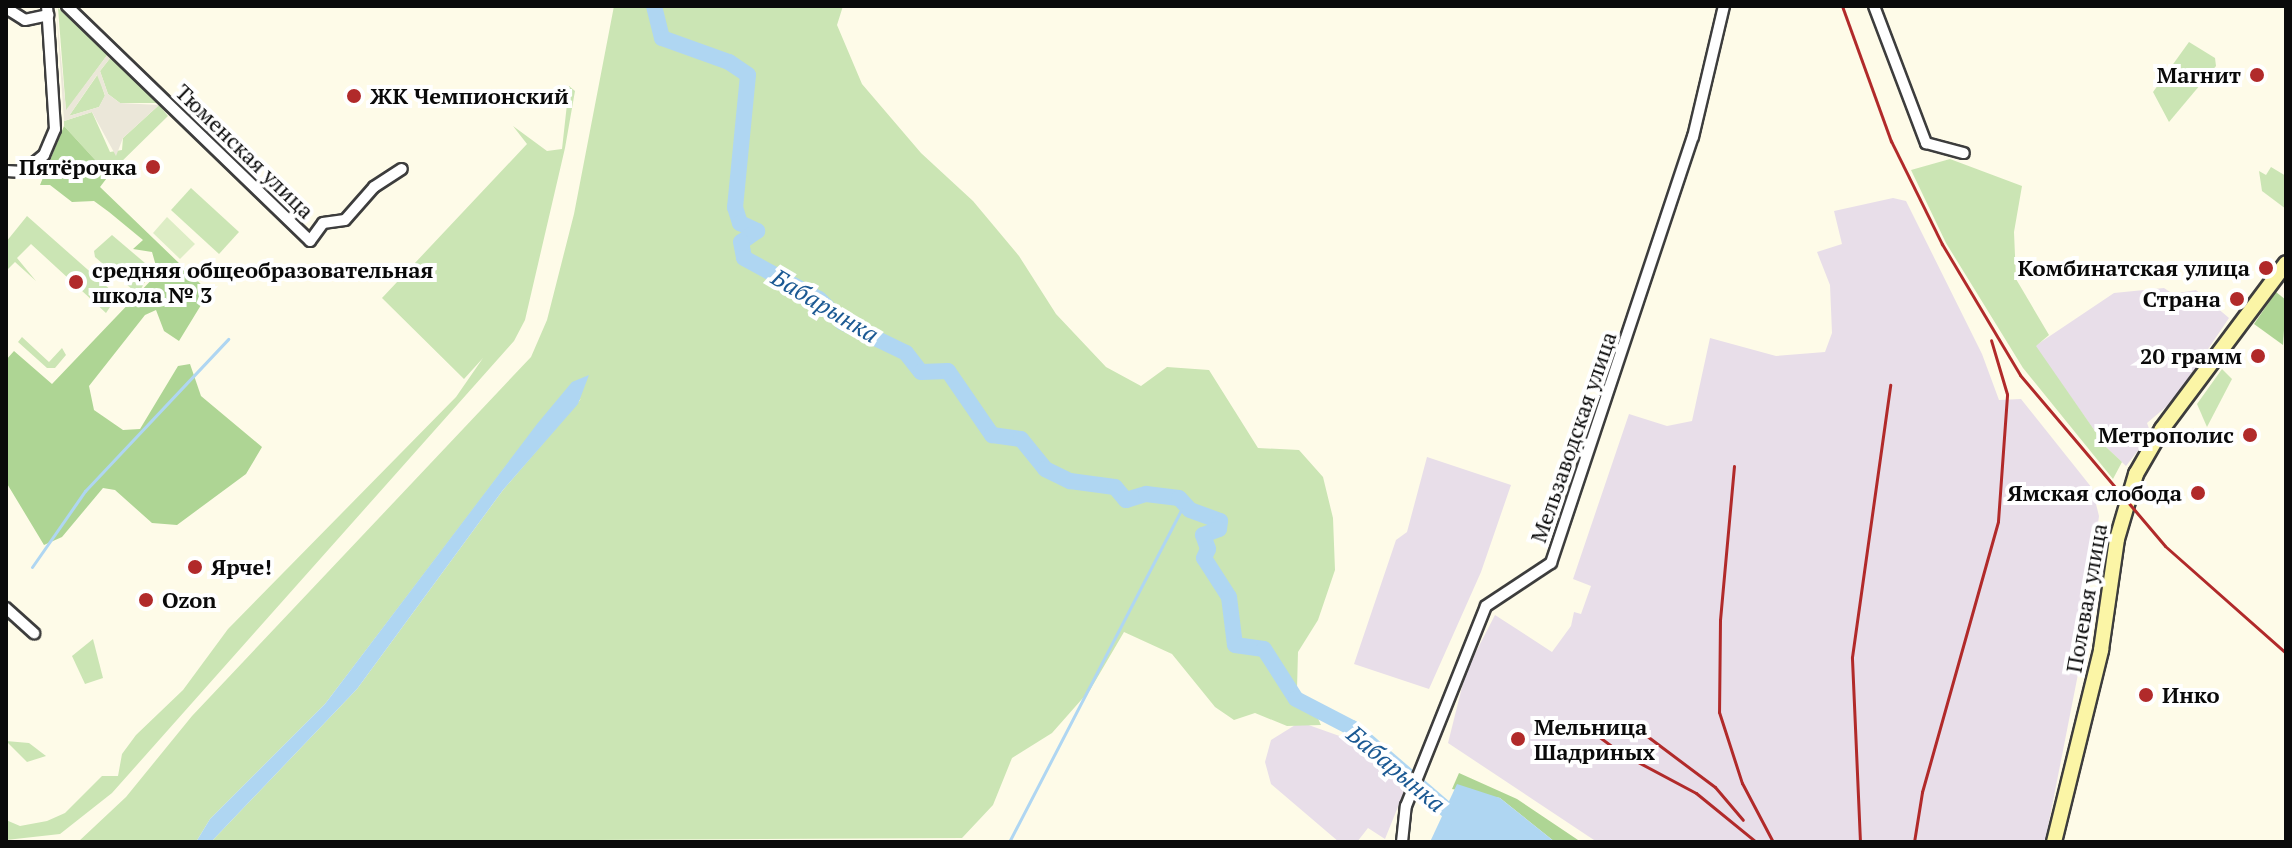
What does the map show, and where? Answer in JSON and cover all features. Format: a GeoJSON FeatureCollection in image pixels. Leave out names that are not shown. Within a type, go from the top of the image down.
{"type":"FeatureCollection","features":[{"type":"Feature","properties":{"kind":"street","name":"Тюменская улица"},"geometry":{"type":"LineString","coordinates":[[67,6],[310,241],[323,223],[345,220],[374,187],[402,169]]}},
{"type":"Feature","properties":{"kind":"street","name":"Мельзаводская улица"},"geometry":{"type":"LineString","coordinates":[[1402,842],[1402,821],[1410,796],[1424,769],[1461,659],[1486,606],[1551,563],[1693,137],[1724,6]]}},
{"type":"Feature","properties":{"kind":"street"},"geometry":{"type":"LineString","coordinates":[[1874,6],[1926,143],[1964,153]]}},
{"type":"Feature","properties":{"kind":"street"},"geometry":{"type":"LineString","coordinates":[[6,8],[25,20],[48,10],[55,129],[44,155],[23,172],[6,171]]}},
{"type":"Feature","properties":{"kind":"street","name":"Полевая улица"},"geometry":{"type":"LineString","coordinates":[[2054,842],[2101,650],[2117,539],[2136,474],[2162,429],[2286,263]]}},
{"type":"Feature","properties":{"kind":"street"},"geometry":{"type":"LineString","coordinates":[[6,608],[34,633]]}},
{"type":"Feature","properties":{"kind":"shaded area"},"geometry":{"type":"Polygon","coordinates":[[[56,6],[66,110],[108,54],[111,57],[100,71],[108,94],[120,103],[159,105],[123,138],[116,156],[92,112],[64,121],[56,6]],[[97,75],[69,116],[99,107],[105,95],[97,75]]]}},
{"type":"Feature","properties":{"kind":"shaded area"},"geometry":{"type":"Polygon","coordinates":[[[1893,198],[1906,201],[1982,354],[1999,400],[2021,399],[2092,488],[2099,516],[2079,669],[2045,842],[1597,842],[1448,743],[1466,671],[1495,615],[1552,652],[1571,626],[1574,612],[1581,614],[1591,586],[1573,579],[1629,414],[1667,426],[1692,421],[1710,338],[1776,356],[1825,352],[1832,333],[1830,285],[1817,252],[1842,244],[1834,211],[1893,198]]]}},
{"type":"Feature","properties":{"kind":"shaded area"},"geometry":{"type":"Polygon","coordinates":[[[2164,288],[2173,294],[2196,290],[2229,318],[2173,401],[2147,423],[2151,434],[2126,466],[2106,447],[2035,346],[2114,293],[2164,288]]]}},
{"type":"Feature","properties":{"kind":"shaded area"},"geometry":{"type":"Polygon","coordinates":[[[1427,457],[1511,485],[1481,572],[1429,689],[1354,664],[1396,540],[1407,532],[1427,457]]]}},
{"type":"Feature","properties":{"kind":"shaded area"},"geometry":{"type":"Polygon","coordinates":[[[1300,722],[1348,739],[1408,782],[1385,839],[1368,828],[1357,842],[1339,842],[1271,784],[1265,762],[1271,740],[1300,722]]]}},
{"type":"Feature","properties":{"kind":"green space"},"geometry":{"type":"Polygon","coordinates":[[[614,6],[843,6],[837,25],[862,84],[921,153],[973,201],[1019,256],[1056,314],[1106,367],[1141,386],[1167,367],[1209,370],[1258,448],[1299,450],[1323,477],[1333,518],[1335,570],[1318,620],[1298,652],[1297,689],[1310,701],[1321,725],[1287,726],[1255,713],[1234,720],[1215,707],[1172,654],[1124,632],[1090,690],[1052,733],[1012,758],[993,805],[962,838],[211,842],[357,689],[503,490],[581,399],[515,454],[325,704],[210,819],[196,842],[78,842],[126,797],[192,716],[531,357],[547,320],[574,214],[614,6]]]}},
{"type":"Feature","properties":{"kind":"green space"},"geometry":{"type":"Polygon","coordinates":[[[58,8],[108,54],[66,111],[58,8]]]}},
{"type":"Feature","properties":{"kind":"green space"},"geometry":{"type":"Polygon","coordinates":[[[2189,42],[2215,58],[2216,66],[2169,122],[2153,92],[2189,42]]]}},
{"type":"Feature","properties":{"kind":"green space"},"geometry":{"type":"Polygon","coordinates":[[[111,57],[158,103],[120,103],[108,94],[100,71],[111,57]]]}},
{"type":"Feature","properties":{"kind":"green space"},"geometry":{"type":"Polygon","coordinates":[[[98,74],[105,96],[99,107],[69,116],[98,74]]]}},
{"type":"Feature","properties":{"kind":"green space"},"geometry":{"type":"Polygon","coordinates":[[[569,86],[575,91],[565,148],[525,320],[514,341],[112,793],[60,834],[6,840],[6,820],[20,826],[47,821],[65,813],[102,776],[118,776],[122,754],[136,735],[183,690],[228,629],[456,397],[483,358],[464,379],[382,298],[527,144],[513,126],[547,151],[562,149],[569,86]]]}},
{"type":"Feature","properties":{"kind":"green space"},"geometry":{"type":"Polygon","coordinates":[[[159,105],[168,116],[113,170],[98,163],[64,126],[64,121],[92,112],[110,152],[122,150],[123,138],[159,105]]]}},
{"type":"Feature","properties":{"kind":"green space"},"geometry":{"type":"Polygon","coordinates":[[[64,126],[98,163],[113,170],[100,187],[209,292],[179,341],[164,331],[156,310],[145,315],[89,386],[94,410],[123,430],[140,429],[178,366],[190,364],[201,396],[262,447],[246,474],[177,525],[152,523],[115,490],[103,488],[62,537],[44,545],[6,482],[6,360],[14,351],[52,384],[158,273],[152,252],[133,249],[143,240],[109,212],[94,201],[72,202],[50,185],[40,185],[64,126]]]}},
{"type":"Feature","properties":{"kind":"green space"},"geometry":{"type":"Polygon","coordinates":[[[1950,159],[2022,186],[2014,232],[2016,279],[2049,335],[2036,346],[2106,447],[2122,462],[2113,479],[2023,368],[1946,243],[1911,170],[1950,159]]]}},
{"type":"Feature","properties":{"kind":"green space"},"geometry":{"type":"Polygon","coordinates":[[[2271,167],[2286,176],[2286,209],[2262,191],[2259,171],[2266,175],[2271,167]]]}},
{"type":"Feature","properties":{"kind":"green space"},"geometry":{"type":"Polygon","coordinates":[[[191,188],[239,232],[219,254],[171,210],[191,188]]]}},
{"type":"Feature","properties":{"kind":"green space"},"geometry":{"type":"Polygon","coordinates":[[[27,216],[113,292],[114,301],[106,313],[31,244],[17,258],[36,281],[15,262],[6,271],[6,242],[27,216]]]}},
{"type":"Feature","properties":{"kind":"green space"},"geometry":{"type":"Polygon","coordinates":[[[167,217],[195,244],[180,259],[153,233],[167,217]]]}},
{"type":"Feature","properties":{"kind":"green space"},"geometry":{"type":"Polygon","coordinates":[[[112,235],[152,269],[141,289],[133,290],[95,257],[94,251],[112,235]]]}},
{"type":"Feature","properties":{"kind":"green space"},"geometry":{"type":"Polygon","coordinates":[[[2276,292],[2286,300],[2283,345],[2254,324],[2276,292]]]}},
{"type":"Feature","properties":{"kind":"green space"},"geometry":{"type":"Polygon","coordinates":[[[22,337],[49,362],[62,348],[66,355],[55,368],[47,368],[18,342],[22,337]]]}},
{"type":"Feature","properties":{"kind":"green space"},"geometry":{"type":"Polygon","coordinates":[[[2222,369],[2232,379],[2207,427],[2197,404],[2222,369]]]}},
{"type":"Feature","properties":{"kind":"green space"},"geometry":{"type":"Polygon","coordinates":[[[93,639],[103,678],[85,684],[72,656],[93,639]]]}},
{"type":"Feature","properties":{"kind":"green space"},"geometry":{"type":"Polygon","coordinates":[[[6,741],[29,743],[46,756],[27,762],[6,741]]]}},
{"type":"Feature","properties":{"kind":"green space"},"geometry":{"type":"Polygon","coordinates":[[[1459,773],[1517,799],[1581,842],[1555,842],[1500,798],[1452,789],[1459,773]]]}},
{"type":"Feature","properties":{"kind":"water"},"geometry":{"type":"Polygon","coordinates":[[[589,375],[578,404],[503,490],[357,689],[211,842],[196,842],[210,819],[325,704],[537,424],[572,382],[589,375]]]}},
{"type":"Feature","properties":{"kind":"water"},"geometry":{"type":"Polygon","coordinates":[[[1457,784],[1500,798],[1555,842],[1430,842],[1457,784]]]}},
{"type":"Feature","properties":{"kind":"waterway","name":"Бабарынка"},"geometry":{"type":"LineString","coordinates":[[654,6],[662,38],[729,62],[748,75],[735,207],[740,223],[757,231],[741,242],[744,258],[819,299],[842,322],[906,353],[921,372],[948,371],[992,435],[1021,439],[1045,469],[1070,481],[1115,487],[1126,500],[1146,494],[1179,498],[1190,510],[1220,521],[1219,529],[1203,535],[1208,549],[1204,558],[1229,597],[1235,645],[1264,649],[1296,699],[1352,728],[1484,842]]}},
{"type":"Feature","properties":{"kind":"waterway"},"geometry":{"type":"LineString","coordinates":[[32,567],[85,491],[228,339]]}},
{"type":"Feature","properties":{"kind":"waterway"},"geometry":{"type":"LineString","coordinates":[[1009,842],[1185,503]]}},
{"type":"Feature","properties":{"kind":"railway"},"geometry":{"type":"LineString","coordinates":[[1842,6],[1891,141],[1942,244],[2020,375],[2165,546],[2286,653]]}},
{"type":"Feature","properties":{"kind":"railway"},"geometry":{"type":"LineString","coordinates":[[1914,842],[1922,792],[1998,521],[2007,394],[1991,340]]}},
{"type":"Feature","properties":{"kind":"railway"},"geometry":{"type":"LineString","coordinates":[[1860,842],[1852,657],[1890,385]]}},
{"type":"Feature","properties":{"kind":"railway"},"geometry":{"type":"LineString","coordinates":[[1734,466],[1720,620],[1719,712],[1742,783],[1773,842]]}},
{"type":"Feature","properties":{"kind":"railway"},"geometry":{"type":"LineString","coordinates":[[1579,722],[1621,753],[1696,793],[1756,842]]}},
{"type":"Feature","properties":{"kind":"railway"},"geometry":{"type":"LineString","coordinates":[[1639,730],[1715,787],[1743,820]]}},
{"type":"Feature","properties":{"kind":"place","name":"Магнит"},"geometry":{"type":"Point","coordinates":[2257,75]}},
{"type":"Feature","properties":{"kind":"place","name":"ЖК Чемпионский"},"geometry":{"type":"Point","coordinates":[354,96]}},
{"type":"Feature","properties":{"kind":"place","name":"Пятёрочка"},"geometry":{"type":"Point","coordinates":[153,167]}},
{"type":"Feature","properties":{"kind":"place","name":"Комбинатская улица"},"geometry":{"type":"Point","coordinates":[2266,268]}},
{"type":"Feature","properties":{"kind":"place","name":"средняя общеобразовательная школа № 3"},"geometry":{"type":"Point","coordinates":[76,282]}},
{"type":"Feature","properties":{"kind":"place","name":"Страна"},"geometry":{"type":"Point","coordinates":[2237,299]}},
{"type":"Feature","properties":{"kind":"place","name":"20 грамм"},"geometry":{"type":"Point","coordinates":[2258,356]}},
{"type":"Feature","properties":{"kind":"place","name":"Метрополис"},"geometry":{"type":"Point","coordinates":[2250,435]}},
{"type":"Feature","properties":{"kind":"place","name":"Ямская слобода"},"geometry":{"type":"Point","coordinates":[2198,493]}},
{"type":"Feature","properties":{"kind":"place","name":"Ярче!"},"geometry":{"type":"Point","coordinates":[195,567]}},
{"type":"Feature","properties":{"kind":"place","name":"Ozon"},"geometry":{"type":"Point","coordinates":[146,600]}},
{"type":"Feature","properties":{"kind":"place","name":"Инко"},"geometry":{"type":"Point","coordinates":[2146,695]}},
{"type":"Feature","properties":{"kind":"place","name":"Мельница Шадриных"},"geometry":{"type":"Point","coordinates":[1518,739]}}]}
